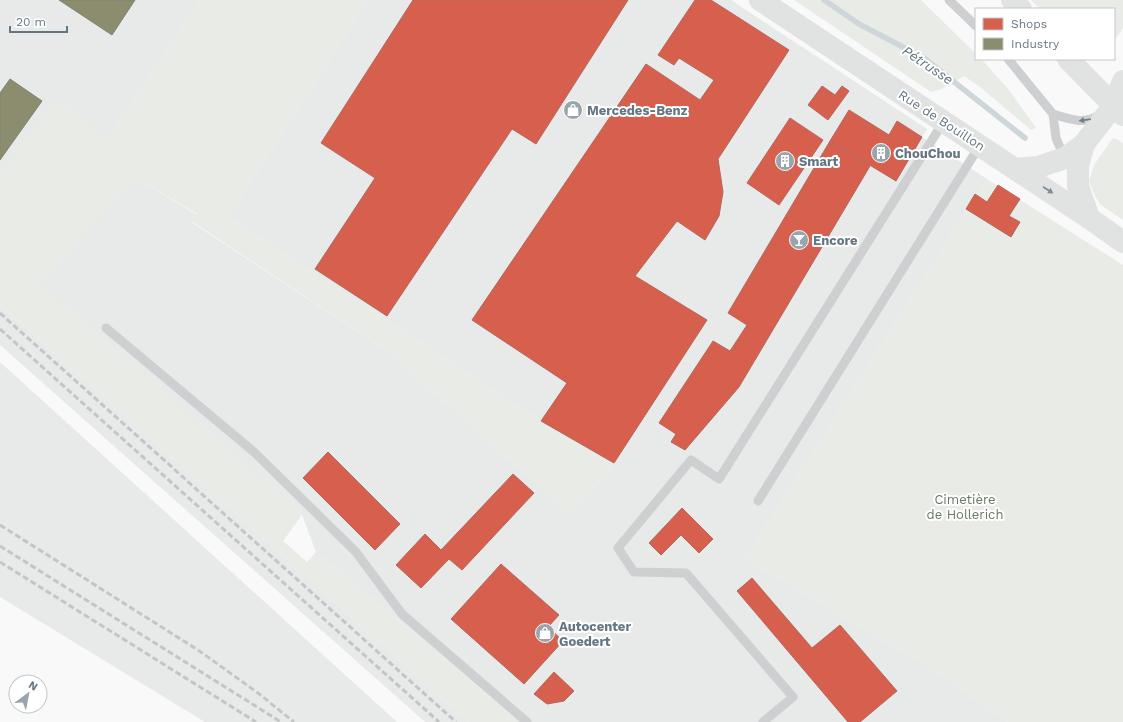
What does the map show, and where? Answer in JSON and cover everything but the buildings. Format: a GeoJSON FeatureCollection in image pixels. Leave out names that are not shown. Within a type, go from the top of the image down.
{"type":"FeatureCollection","features":[{"type":"Feature","properties":{"kind":"street","name":"Rue de Bouillon"},"geometry":{"type":"LineString","coordinates":[[760,0],[980,145],[1123,242]]}},
{"type":"Feature","properties":{"kind":"street"},"geometry":{"type":"LineString","coordinates":[[1012,0],[1020,8]]}},
{"type":"Feature","properties":{"kind":"street"},"geometry":{"type":"LineString","coordinates":[[1069,60],[1120,106]]}},
{"type":"Feature","properties":{"kind":"street"},"geometry":{"type":"LineString","coordinates":[[1015,169],[1038,167],[1065,158],[1084,144],[1120,106],[1123,82]]}},
{"type":"Feature","properties":{"kind":"street"},"geometry":{"type":"LineString","coordinates":[[1084,144],[1078,166],[1078,186],[1089,218]]}},
{"type":"Feature","properties":{"kind":"lane"},"geometry":{"type":"LineString","coordinates":[[949,0],[975,25]]}},
{"type":"Feature","properties":{"kind":"lane"},"geometry":{"type":"LineString","coordinates":[[1009,60],[1053,114],[1073,121],[1094,118],[1120,106]]}},
{"type":"Feature","properties":{"kind":"lane"},"geometry":{"type":"LineString","coordinates":[[1053,114],[1056,138],[1078,186]]}},
{"type":"Feature","properties":{"kind":"lane"},"geometry":{"type":"LineString","coordinates":[[763,722],[793,697],[686,573],[634,572],[618,548],[691,460],[719,479],[944,122]]}},
{"type":"Feature","properties":{"kind":"lane"},"geometry":{"type":"LineString","coordinates":[[758,501],[980,145]]}},
{"type":"Feature","properties":{"kind":"lane"},"geometry":{"type":"LineString","coordinates":[[106,328],[254,452],[356,552],[402,614],[527,722]]}},
{"type":"Feature","properties":{"kind":"shaded area"},"geometry":{"type":"Polygon","coordinates":[[[0,0],[199,0],[108,138],[0,173],[0,0]]]}},
{"type":"Feature","properties":{"kind":"shaded area"},"geometry":{"type":"Polygon","coordinates":[[[368,0],[731,0],[927,129],[922,137],[987,179],[745,559],[934,670],[1008,722],[520,722],[316,552],[302,515],[40,283],[136,178],[197,215],[191,222],[387,351],[569,514],[613,466],[541,421],[228,217],[368,0]]]}},
{"type":"Feature","properties":{"kind":"shaded area"},"geometry":{"type":"Polygon","coordinates":[[[0,305],[468,722],[425,722],[0,345],[0,305]]]}},
{"type":"Feature","properties":{"kind":"shaded area"},"geometry":{"type":"Polygon","coordinates":[[[0,362],[397,722],[205,722],[0,597],[0,362]]]}},
{"type":"Feature","properties":{"kind":"green space"},"geometry":{"type":"Polygon","coordinates":[[[199,0],[368,0],[228,217],[541,421],[613,466],[569,514],[387,351],[191,221],[197,214],[136,178],[41,283],[302,515],[283,541],[307,562],[316,552],[520,722],[468,722],[0,305],[0,173],[56,98],[108,138],[199,0]]]}},
{"type":"Feature","properties":{"kind":"green space"},"geometry":{"type":"Polygon","coordinates":[[[794,0],[921,0],[975,53],[975,60],[983,61],[1009,90],[1036,128],[1031,130],[980,87],[964,76],[942,89],[931,92],[794,0]]]}},
{"type":"Feature","properties":{"kind":"green space"},"geometry":{"type":"Polygon","coordinates":[[[1031,0],[1123,0],[1123,28],[1115,40],[1115,8],[1039,8],[1031,0]]]}},
{"type":"Feature","properties":{"kind":"green space"},"geometry":{"type":"Polygon","coordinates":[[[1113,138],[1119,140],[1123,144],[1123,220],[1101,205],[1095,196],[1089,181],[1094,165],[1113,138]]]}},
{"type":"Feature","properties":{"kind":"green space","name":"Cimetière de Hollerich"},"geometry":{"type":"Polygon","coordinates":[[[987,179],[1123,265],[1123,722],[1008,722],[934,670],[745,559],[987,179]]]}},
{"type":"Feature","properties":{"kind":"waterway","name":"Pétrusse"},"geometry":{"type":"LineString","coordinates":[[824,0],[859,24],[924,58],[1025,138]]}},
{"type":"Feature","properties":{"kind":"railway"},"geometry":{"type":"LineString","coordinates":[[0,313],[456,722]]}},
{"type":"Feature","properties":{"kind":"railway"},"geometry":{"type":"LineString","coordinates":[[0,329],[439,722]]}},
{"type":"Feature","properties":{"kind":"railway"},"geometry":{"type":"LineString","coordinates":[[0,525],[198,650],[258,693],[294,722]]}},
{"type":"Feature","properties":{"kind":"railway"},"geometry":{"type":"LineString","coordinates":[[0,546],[281,722]]}},
{"type":"Feature","properties":{"kind":"railway"},"geometry":{"type":"LineString","coordinates":[[0,562],[256,722]]}},
{"type":"Feature","properties":{"kind":"place","name":"Mercedes-Benz"},"geometry":{"type":"Point","coordinates":[573,110]}},
{"type":"Feature","properties":{"kind":"place","name":"ChouChou"},"geometry":{"type":"Point","coordinates":[881,153]}},
{"type":"Feature","properties":{"kind":"place","name":"Smart"},"geometry":{"type":"Point","coordinates":[785,161]}},
{"type":"Feature","properties":{"kind":"place","name":"Encore"},"geometry":{"type":"Point","coordinates":[799,240]}},
{"type":"Feature","properties":{"kind":"place","name":"Autocenter Goedert"},"geometry":{"type":"Point","coordinates":[545,633]}}]}
